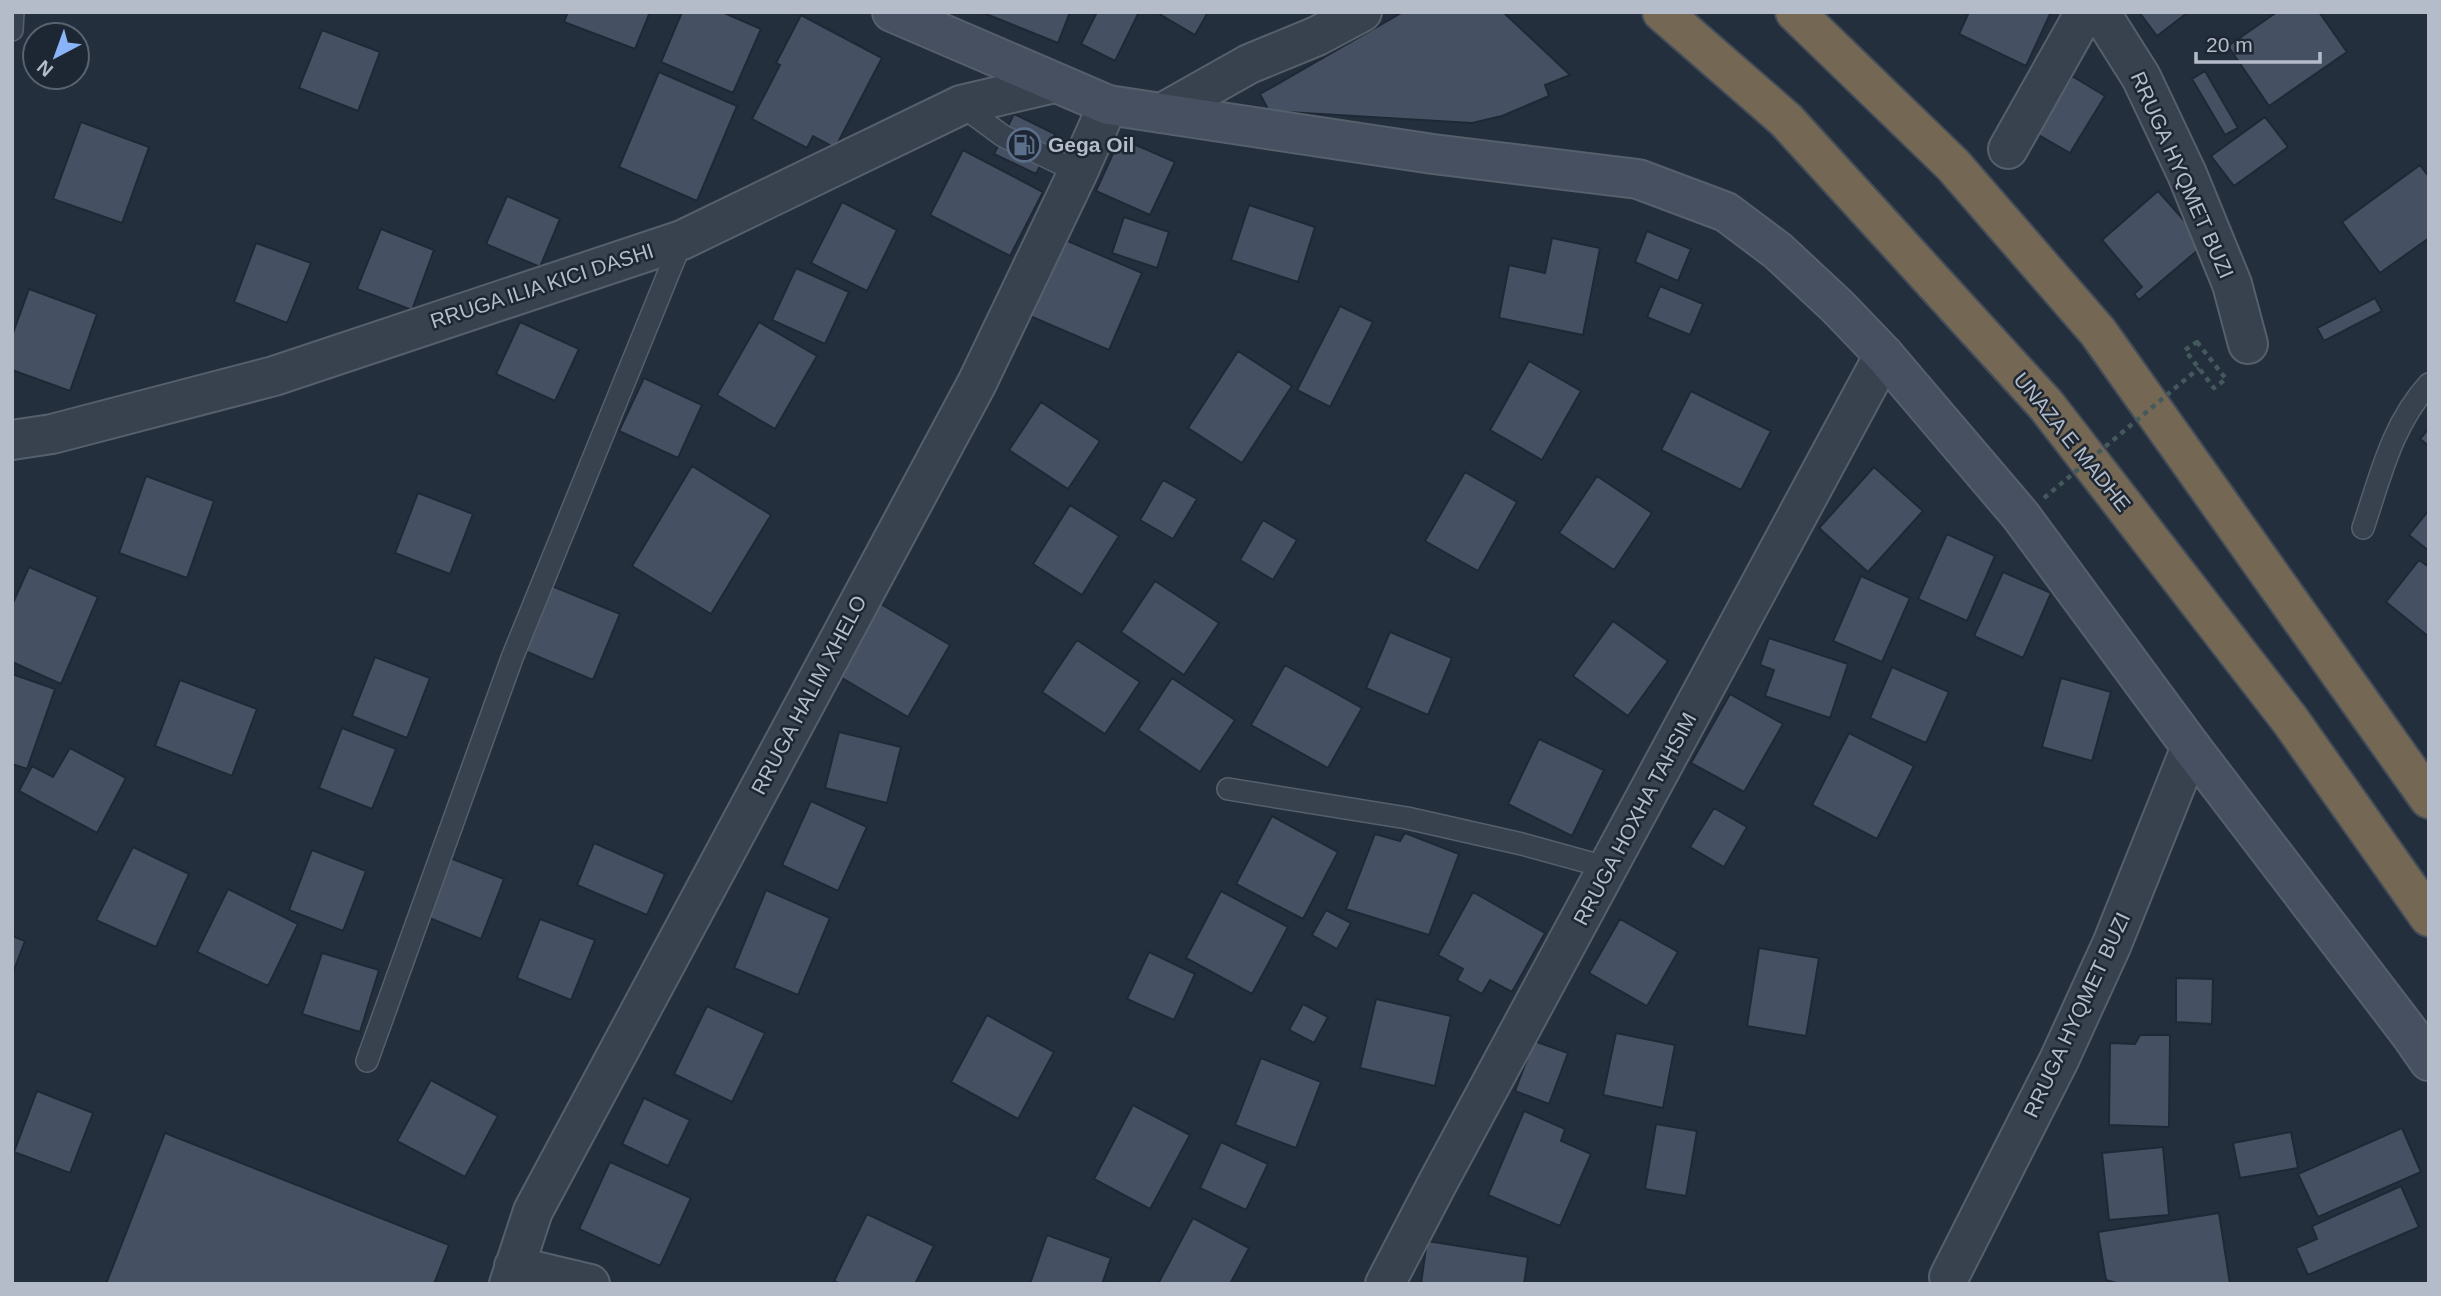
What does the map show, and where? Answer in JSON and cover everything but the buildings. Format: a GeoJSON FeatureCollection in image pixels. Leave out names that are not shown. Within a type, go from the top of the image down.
{"type":"FeatureCollection","features":[{"type":"Feature","properties":{"kind":"highway","name":"UNAZA E MADHE"},"geometry":{"type":"LineString","coordinates":[[1662,12],[1786,120],[2046,405],[2290,720],[2429,918]]}},
{"type":"Feature","properties":{"kind":"highway"},"geometry":{"type":"LineString","coordinates":[[1795,12],[1953,165],[2098,332],[2429,799]]}},
{"type":"Feature","properties":{"kind":"main road"},"geometry":{"type":"LineString","coordinates":[[892,12],[1108,105],[1433,154],[1638,179],[1726,212],[1778,251],[1838,307],[1884,355],[2021,516],[2191,747],[2429,1060]]}},
{"type":"Feature","properties":{"kind":"street"},"geometry":{"type":"LineString","coordinates":[[1162,113],[1249,64],[1317,36],[1362,12]]}},
{"type":"Feature","properties":{"kind":"street"},"geometry":{"type":"LineString","coordinates":[[2008,149],[2085,12]]}},
{"type":"Feature","properties":{"kind":"street","name":"RRUGA HYQMET BUZI"},"geometry":{"type":"LineString","coordinates":[[2100,12],[2140,77],[2187,174],[2232,284],[2248,344]]}},
{"type":"Feature","properties":{"kind":"street","name":"RRUGA ILIA KICI DASHI"},"geometry":{"type":"LineString","coordinates":[[12,440],[52,434],[274,376],[682,240],[961,105],[1054,83]]}},
{"type":"Feature","properties":{"kind":"street","name":"RRUGA HALIM XHELO"},"geometry":{"type":"LineString","coordinates":[[511,1275],[533,1212],[977,383],[1108,105]]}},
{"type":"Feature","properties":{"kind":"street","name":"RRUGA HOXHA TAHSIM"},"geometry":{"type":"LineString","coordinates":[[1385,1284],[1884,355]]}},
{"type":"Feature","properties":{"kind":"street","name":"RRUGA HYQMET BUZI"},"geometry":{"type":"LineString","coordinates":[[1954,1280],[2107,956],[2191,747]]}},
{"type":"Feature","properties":{"kind":"street"},"geometry":{"type":"LineString","coordinates":[[511,1275],[590,1284]]}},
{"type":"Feature","properties":{"kind":"lane"},"geometry":{"type":"LineString","coordinates":[[12,30],[13,12]]}},
{"type":"Feature","properties":{"kind":"lane"},"geometry":{"type":"LineString","coordinates":[[961,105],[1003,136],[1078,172]]}},
{"type":"Feature","properties":{"kind":"lane"},"geometry":{"type":"LineString","coordinates":[[367,1061],[512,658],[682,240]]}},
{"type":"Feature","properties":{"kind":"lane"},"geometry":{"type":"LineString","coordinates":[[2363,528],[2398,428],[2413,401],[2429,384]]}},
{"type":"Feature","properties":{"kind":"lane"},"geometry":{"type":"LineString","coordinates":[[1227,789],[1407,818],[1522,844],[1609,868]]}},
{"type":"Feature","properties":{"kind":"path"},"geometry":{"type":"LineString","coordinates":[[2197,342],[2226,379],[2214,388],[2199,368],[2185,350],[2197,342]]}},
{"type":"Feature","properties":{"kind":"path"},"geometry":{"type":"LineString","coordinates":[[2044,498],[2199,368]]}},
{"type":"Feature","properties":{"kind":"place","name":"Gega Oil"},"geometry":{"type":"Point","coordinates":[1024,145]}}]}
